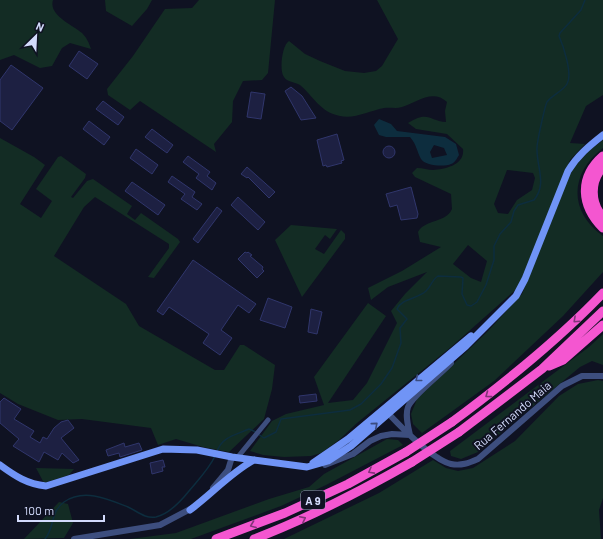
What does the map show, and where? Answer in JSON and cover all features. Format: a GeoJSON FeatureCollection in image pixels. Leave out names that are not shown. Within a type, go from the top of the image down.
{"type":"FeatureCollection","features":[{"type":"Feature","properties":{"kind":"highway"},"geometry":{"type":"LineString","coordinates":[[603,156],[591,170],[585,194],[586,205],[594,218],[603,228]]}},
{"type":"Feature","properties":{"kind":"highway"},"geometry":{"type":"LineString","coordinates":[[603,167],[598,173],[592,188],[594,203],[603,217]]}},
{"type":"Feature","properties":{"kind":"highway","name":"A 9"},"geometry":{"type":"LineString","coordinates":[[216,539],[285,513],[348,484],[406,452],[452,422],[519,372],[603,293]]}},
{"type":"Feature","properties":{"kind":"highway","name":"A 9"},"geometry":{"type":"LineString","coordinates":[[254,539],[290,526],[346,498],[412,462],[459,432],[542,368],[603,311]]}},
{"type":"Feature","properties":{"kind":"highway"},"geometry":{"type":"LineString","coordinates":[[542,368],[563,360],[603,325]]}},
{"type":"Feature","properties":{"kind":"main road"},"geometry":{"type":"LineString","coordinates":[[0,465],[32,485],[46,486],[163,449],[184,449],[236,458],[308,467],[328,461],[337,456],[389,414],[466,346],[521,289],[568,171],[574,160],[603,135]]}},
{"type":"Feature","properties":{"kind":"main road"},"geometry":{"type":"LineString","coordinates":[[308,467],[348,439],[383,408],[491,319]]}},
{"type":"Feature","properties":{"kind":"main road"},"geometry":{"type":"LineString","coordinates":[[236,458],[237,471]]}},
{"type":"Feature","properties":{"kind":"main road"},"geometry":{"type":"LineString","coordinates":[[190,510],[212,494],[237,471],[254,460]]}},
{"type":"Feature","properties":{"kind":"street"},"geometry":{"type":"LineString","coordinates":[[308,467],[325,466],[353,454],[370,441],[381,436],[392,434],[410,435],[407,420],[408,407],[413,399],[443,372],[466,346]]}},
{"type":"Feature","properties":{"kind":"street","name":"Rua Fernando Maia"},"geometry":{"type":"LineString","coordinates":[[383,408],[410,435],[441,460],[452,464],[464,464],[478,459],[562,386],[582,376],[603,376]]}},
{"type":"Feature","properties":{"kind":"street"},"geometry":{"type":"LineString","coordinates":[[74,539],[160,525],[190,510],[218,483],[252,437],[268,420]]}},
{"type":"Feature","properties":{"kind":"green space"},"geometry":{"type":"Polygon","coordinates":[[[0,0],[53,0],[52,5],[54,10],[62,19],[82,33],[88,41],[91,49],[70,43],[62,48],[52,66],[40,68],[14,55],[0,60],[0,0]]]}},
{"type":"Feature","properties":{"kind":"green space"},"geometry":{"type":"Polygon","coordinates":[[[105,0],[152,0],[147,9],[132,26],[106,11],[105,0]]]}},
{"type":"Feature","properties":{"kind":"green space"},"geometry":{"type":"Polygon","coordinates":[[[199,0],[275,0],[268,73],[262,80],[243,81],[233,101],[232,122],[214,144],[216,152],[140,101],[130,110],[108,95],[107,89],[133,56],[165,9],[192,8],[199,0]]]}},
{"type":"Feature","properties":{"kind":"green space"},"geometry":{"type":"Polygon","coordinates":[[[377,0],[603,0],[603,95],[586,106],[570,143],[585,144],[570,160],[521,285],[451,347],[357,423],[339,440],[321,453],[311,456],[284,457],[263,455],[250,451],[272,421],[286,414],[324,405],[314,377],[368,303],[386,316],[328,403],[353,400],[367,383],[397,323],[391,311],[405,294],[427,272],[388,287],[371,300],[368,288],[402,271],[441,247],[420,242],[418,232],[425,225],[445,217],[449,213],[452,209],[451,194],[415,177],[412,173],[417,168],[433,170],[443,169],[453,165],[461,159],[463,149],[447,134],[416,129],[408,123],[420,117],[428,117],[446,122],[445,111],[447,102],[442,98],[430,96],[400,108],[384,108],[346,117],[340,116],[322,108],[300,85],[287,80],[282,74],[283,53],[289,41],[305,54],[320,61],[345,71],[364,73],[376,71],[382,66],[398,39],[377,0]],[[507,170],[494,204],[498,213],[508,214],[517,200],[532,190],[535,178],[533,173],[507,170]],[[468,245],[453,264],[471,278],[481,282],[487,261],[468,245]]]}},
{"type":"Feature","properties":{"kind":"green space"},"geometry":{"type":"Polygon","coordinates":[[[0,138],[34,157],[45,165],[20,204],[41,218],[52,201],[36,189],[58,157],[61,156],[86,174],[85,178],[71,197],[73,198],[87,181],[93,179],[132,206],[127,214],[135,220],[141,213],[178,239],[180,242],[154,278],[148,277],[169,248],[169,244],[95,197],[84,207],[54,256],[126,304],[139,326],[215,370],[224,370],[240,345],[244,345],[275,365],[272,389],[264,419],[229,452],[203,447],[176,439],[158,445],[151,428],[82,419],[58,420],[18,404],[0,393],[0,138]]]}},
{"type":"Feature","properties":{"kind":"green space"},"geometry":{"type":"Polygon","coordinates":[[[603,140],[603,148],[592,158],[584,169],[579,180],[578,192],[579,204],[584,215],[592,226],[603,236],[603,272],[563,316],[494,381],[422,433],[413,424],[411,414],[417,399],[488,331],[522,294],[572,169],[590,150],[603,140]]]}},
{"type":"Feature","properties":{"kind":"green space"},"geometry":{"type":"Polygon","coordinates":[[[291,225],[337,229],[330,239],[325,235],[315,249],[324,254],[341,230],[345,234],[345,239],[302,297],[275,240],[291,225]]]}},
{"type":"Feature","properties":{"kind":"green space"},"geometry":{"type":"Polygon","coordinates":[[[603,334],[603,365],[592,361],[580,367],[478,452],[461,459],[451,456],[450,451],[589,347],[603,334]]]}},
{"type":"Feature","properties":{"kind":"green space"},"geometry":{"type":"Polygon","coordinates":[[[598,380],[603,381],[603,498],[599,510],[601,539],[284,539],[379,493],[433,460],[446,468],[458,471],[473,468],[515,441],[559,396],[578,384],[598,380]]]}},
{"type":"Feature","properties":{"kind":"green space"},"geometry":{"type":"Polygon","coordinates":[[[387,439],[398,440],[403,445],[326,485],[281,506],[191,539],[130,539],[176,533],[269,499],[309,487],[324,474],[387,439]]]}},
{"type":"Feature","properties":{"kind":"green space"},"geometry":{"type":"Polygon","coordinates":[[[36,468],[74,469],[69,475],[44,483],[36,468]]]}},
{"type":"Feature","properties":{"kind":"green space"},"geometry":{"type":"Polygon","coordinates":[[[59,502],[68,504],[73,523],[64,538],[24,539],[59,502]]]}},
{"type":"Feature","properties":{"kind":"water"},"geometry":{"type":"Polygon","coordinates":[[[379,119],[391,124],[397,131],[445,137],[456,144],[459,155],[454,163],[448,165],[440,166],[427,163],[421,159],[410,137],[386,137],[379,135],[374,125],[379,119]],[[434,145],[430,152],[432,158],[447,155],[444,148],[434,145]]]}},
{"type":"Feature","properties":{"kind":"building"},"geometry":{"type":"Polygon","coordinates":[[[79,51],[98,64],[87,79],[69,66],[79,51]]]}},
{"type":"Feature","properties":{"kind":"building"},"geometry":{"type":"Polygon","coordinates":[[[11,65],[43,88],[12,130],[0,121],[0,80],[11,65]]]}},
{"type":"Feature","properties":{"kind":"building"},"geometry":{"type":"Polygon","coordinates":[[[291,87],[302,96],[316,118],[301,120],[285,91],[291,87]]]}},
{"type":"Feature","properties":{"kind":"building"},"geometry":{"type":"Polygon","coordinates":[[[251,92],[265,94],[261,119],[247,117],[251,92]]]}},
{"type":"Feature","properties":{"kind":"building"},"geometry":{"type":"Polygon","coordinates":[[[103,101],[124,117],[118,125],[96,109],[103,101]]]}},
{"type":"Feature","properties":{"kind":"building"},"geometry":{"type":"Polygon","coordinates":[[[89,121],[110,137],[104,145],[83,129],[89,121]]]}},
{"type":"Feature","properties":{"kind":"building"},"geometry":{"type":"Polygon","coordinates":[[[152,129],[173,145],[167,153],[145,137],[152,129]]]}},
{"type":"Feature","properties":{"kind":"building"},"geometry":{"type":"Polygon","coordinates":[[[337,134],[344,160],[341,161],[342,163],[327,167],[326,165],[323,166],[317,140],[337,134]]]}},
{"type":"Feature","properties":{"kind":"building"},"geometry":{"type":"Polygon","coordinates":[[[387,146],[391,146],[395,152],[391,158],[387,158],[383,154],[383,150],[387,146]]]}},
{"type":"Feature","properties":{"kind":"building"},"geometry":{"type":"Polygon","coordinates":[[[136,149],[158,165],[152,174],[130,158],[136,149]]]}},
{"type":"Feature","properties":{"kind":"building"},"geometry":{"type":"Polygon","coordinates":[[[188,156],[210,172],[207,176],[216,183],[212,190],[196,178],[199,174],[183,162],[188,156]]]}},
{"type":"Feature","properties":{"kind":"building"},"geometry":{"type":"Polygon","coordinates":[[[247,167],[275,192],[269,198],[248,177],[247,178],[241,174],[247,167]]]}},
{"type":"Feature","properties":{"kind":"building"},"geometry":{"type":"Polygon","coordinates":[[[172,176],[195,192],[192,197],[202,204],[197,210],[181,199],[185,194],[168,182],[172,176]]]}},
{"type":"Feature","properties":{"kind":"building"},"geometry":{"type":"Polygon","coordinates":[[[132,182],[165,205],[158,215],[125,191],[132,182]]]}},
{"type":"Feature","properties":{"kind":"building"},"geometry":{"type":"Polygon","coordinates":[[[411,187],[418,214],[417,218],[401,220],[397,205],[390,207],[386,194],[411,187]]]}},
{"type":"Feature","properties":{"kind":"building"},"geometry":{"type":"Polygon","coordinates":[[[238,197],[265,222],[258,230],[231,205],[238,197]]]}},
{"type":"Feature","properties":{"kind":"building"},"geometry":{"type":"Polygon","coordinates":[[[217,207],[222,211],[198,243],[193,239],[217,207]]]}},
{"type":"Feature","properties":{"kind":"building"},"geometry":{"type":"Polygon","coordinates":[[[245,252],[252,255],[250,256],[263,267],[262,269],[264,271],[257,278],[238,259],[245,252]]]}},
{"type":"Feature","properties":{"kind":"building"},"geometry":{"type":"Polygon","coordinates":[[[193,260],[256,304],[249,313],[238,305],[221,330],[232,338],[220,355],[203,343],[209,334],[169,307],[163,315],[157,311],[193,260]]]}},
{"type":"Feature","properties":{"kind":"building"},"geometry":{"type":"Polygon","coordinates":[[[268,298],[292,307],[285,328],[260,320],[268,298]]]}},
{"type":"Feature","properties":{"kind":"building"},"geometry":{"type":"Polygon","coordinates":[[[311,309],[322,312],[317,334],[308,332],[311,309]]]}},
{"type":"Feature","properties":{"kind":"building"},"geometry":{"type":"Polygon","coordinates":[[[316,394],[317,401],[300,403],[299,396],[316,394]]]}},
{"type":"Feature","properties":{"kind":"building"},"geometry":{"type":"Polygon","coordinates":[[[4,398],[21,409],[14,419],[34,431],[30,437],[40,443],[43,437],[47,439],[54,428],[61,422],[68,420],[74,428],[61,438],[79,460],[73,463],[62,453],[58,460],[44,452],[39,462],[13,446],[19,439],[0,423],[0,402],[4,398]]]}},
{"type":"Feature","properties":{"kind":"building"},"geometry":{"type":"Polygon","coordinates":[[[124,443],[125,447],[139,443],[142,450],[120,457],[119,453],[108,456],[106,450],[124,443]]]}},
{"type":"Feature","properties":{"kind":"building"},"geometry":{"type":"Polygon","coordinates":[[[163,460],[165,467],[162,467],[163,471],[152,474],[150,463],[163,460]]]}},
{"type":"Feature","properties":{"kind":"waterway"},"geometry":{"type":"LineString","coordinates":[[258,434],[264,438],[276,432],[281,419],[350,410],[361,404],[381,384],[392,368],[401,343],[400,328],[407,319],[397,309],[399,305],[423,294],[438,276],[463,278],[462,294],[467,305],[471,306],[477,302],[486,285],[494,260],[494,246],[500,234],[511,222],[514,211],[518,205],[534,200],[538,194],[541,182],[537,147],[544,110],[547,102],[567,84],[569,79],[567,60],[559,36],[581,10],[585,0]]}},
{"type":"Feature","properties":{"kind":"waterway"},"geometry":{"type":"LineString","coordinates":[[217,451],[223,442],[230,437],[249,429],[256,432]]}},
{"type":"Feature","properties":{"kind":"waterway"},"geometry":{"type":"LineString","coordinates":[[45,539],[50,530],[54,515],[60,506],[64,502],[80,496],[88,495],[104,498],[128,507],[148,517],[156,517],[166,513],[182,499],[207,470],[215,456]]}}]}
